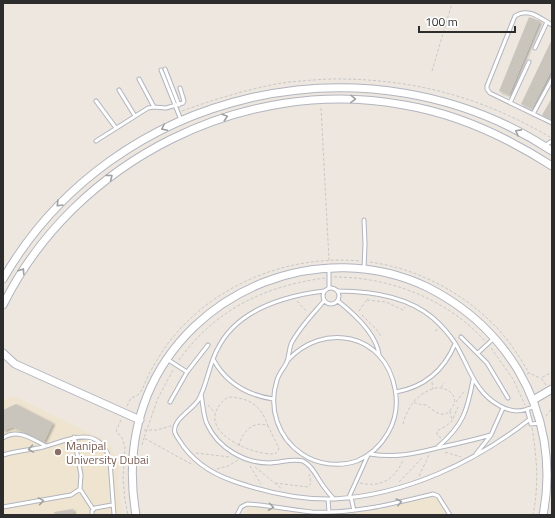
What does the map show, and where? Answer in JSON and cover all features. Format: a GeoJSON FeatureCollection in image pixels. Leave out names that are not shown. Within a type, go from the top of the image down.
{"type":"FeatureCollection","features":[{"type":"Feature","properties":{"kind":"street"},"geometry":{"type":"LineString","coordinates":[[3,279],[17,256],[56,207],[94,173],[126,150],[181,120],[223,104],[267,93],[322,88],[359,88],[406,93],[452,104],[500,122],[552,152]]}},
{"type":"Feature","properties":{"kind":"street"},"geometry":{"type":"LineString","coordinates":[[3,305],[31,258],[60,223],[92,191],[141,155],[181,134],[246,110],[323,99],[350,99],[404,104],[456,118],[500,136],[536,155],[552,166]]}},
{"type":"Feature","properties":{"kind":"street"},"geometry":{"type":"LineString","coordinates":[[136,515],[132,486],[132,459],[137,429],[149,393],[167,359],[194,327],[224,303],[240,293],[275,278],[294,273],[329,268],[364,269],[393,274],[417,282],[439,293],[460,307],[479,322],[495,338],[523,378],[541,423],[546,452],[547,470],[547,488],[543,515]]}},
{"type":"Feature","properties":{"kind":"street"},"geometry":{"type":"LineString","coordinates":[[3,353],[15,364],[140,420]]}},
{"type":"Feature","properties":{"kind":"street"},"geometry":{"type":"LineString","coordinates":[[3,363],[15,364]]}},
{"type":"Feature","properties":{"kind":"street"},"geometry":{"type":"LineString","coordinates":[[534,403],[551,390]]}},
{"type":"Feature","properties":{"kind":"lane"},"geometry":{"type":"LineString","coordinates":[[552,25],[527,12],[520,12],[515,16],[487,86],[487,90],[490,93],[552,123]]}},
{"type":"Feature","properties":{"kind":"lane"},"geometry":{"type":"LineString","coordinates":[[535,48],[547,22]]}},
{"type":"Feature","properties":{"kind":"lane"},"geometry":{"type":"LineString","coordinates":[[510,103],[529,62]]}},
{"type":"Feature","properties":{"kind":"lane"},"geometry":{"type":"LineString","coordinates":[[163,69],[181,120]]}},
{"type":"Feature","properties":{"kind":"lane"},"geometry":{"type":"LineString","coordinates":[[139,79],[154,107]]}},
{"type":"Feature","properties":{"kind":"lane"},"geometry":{"type":"LineString","coordinates":[[533,114],[552,79]]}},
{"type":"Feature","properties":{"kind":"lane"},"geometry":{"type":"LineString","coordinates":[[96,141],[148,108],[166,108],[183,103],[184,100],[180,88]]}},
{"type":"Feature","properties":{"kind":"lane"},"geometry":{"type":"LineString","coordinates":[[119,90],[135,116]]}},
{"type":"Feature","properties":{"kind":"lane"},"geometry":{"type":"LineString","coordinates":[[96,101],[116,128]]}},
{"type":"Feature","properties":{"kind":"lane"},"geometry":{"type":"LineString","coordinates":[[544,146],[552,141]]}},
{"type":"Feature","properties":{"kind":"lane"},"geometry":{"type":"LineString","coordinates":[[364,220],[364,269]]}},
{"type":"Feature","properties":{"kind":"lane"},"geometry":{"type":"LineString","coordinates":[[329,268],[329,288]]}},
{"type":"Feature","properties":{"kind":"lane"},"geometry":{"type":"LineString","coordinates":[[530,419],[503,439],[473,457],[444,471],[414,483],[387,491],[334,499],[291,495],[236,482],[210,471],[201,465],[187,452],[175,433],[175,425],[177,421],[193,407],[201,394],[221,341],[234,326],[241,320],[266,306],[292,296],[324,292],[329,288],[333,288],[338,291],[371,293],[408,303],[432,317],[449,334],[473,380],[486,396],[503,408],[518,411],[527,410],[534,403]]}},
{"type":"Feature","properties":{"kind":"lane"},"geometry":{"type":"LineString","coordinates":[[324,301],[331,305],[338,301],[340,296],[338,291]]}},
{"type":"Feature","properties":{"kind":"lane"},"geometry":{"type":"LineString","coordinates":[[287,361],[292,342],[324,301],[324,292]]}},
{"type":"Feature","properties":{"kind":"lane"},"geometry":{"type":"LineString","coordinates":[[338,301],[352,314],[375,340],[379,355]]}},
{"type":"Feature","properties":{"kind":"lane"},"geometry":{"type":"LineString","coordinates":[[461,337],[478,353],[495,374],[508,398]]}},
{"type":"Feature","properties":{"kind":"lane"},"geometry":{"type":"LineString","coordinates":[[331,338],[346,338],[355,340],[372,349],[379,355],[392,376],[396,392],[396,408],[391,427],[381,444],[358,461],[334,465],[322,463],[305,456],[291,445],[280,430],[275,414],[273,399],[277,379],[287,361],[301,348],[318,340],[331,338]]}},
{"type":"Feature","properties":{"kind":"lane"},"geometry":{"type":"LineString","coordinates":[[478,353],[495,338]]}},
{"type":"Feature","properties":{"kind":"lane"},"geometry":{"type":"LineString","coordinates":[[396,392],[411,389],[431,378],[445,362],[455,344]]}},
{"type":"Feature","properties":{"kind":"lane"},"geometry":{"type":"LineString","coordinates":[[170,402],[187,372],[208,345]]}},
{"type":"Feature","properties":{"kind":"lane"},"geometry":{"type":"LineString","coordinates":[[167,359],[187,372]]}},
{"type":"Feature","properties":{"kind":"lane"},"geometry":{"type":"LineString","coordinates":[[213,359],[223,375],[240,388],[262,397],[273,399]]}},
{"type":"Feature","properties":{"kind":"lane"},"geometry":{"type":"LineString","coordinates":[[436,448],[444,442],[459,425],[468,408],[473,380]]}},
{"type":"Feature","properties":{"kind":"lane"},"geometry":{"type":"LineString","coordinates":[[201,394],[202,404],[208,425],[213,434],[228,450],[237,456],[249,460],[270,463],[294,460],[303,462],[311,467],[325,489],[334,499]]}},
{"type":"Feature","properties":{"kind":"lane"},"geometry":{"type":"LineString","coordinates":[[473,457],[492,435],[503,408]]}},
{"type":"Feature","properties":{"kind":"lane"},"geometry":{"type":"LineString","coordinates":[[527,410],[531,424],[541,423]]}},
{"type":"Feature","properties":{"kind":"lane"},"geometry":{"type":"LineString","coordinates":[[3,438],[10,434],[22,434],[46,446]]}},
{"type":"Feature","properties":{"kind":"lane"},"geometry":{"type":"LineString","coordinates":[[369,454],[404,456],[492,435]]}},
{"type":"Feature","properties":{"kind":"lane"},"geometry":{"type":"LineString","coordinates":[[74,437],[81,475],[80,489],[93,509],[92,515]]}},
{"type":"Feature","properties":{"kind":"lane"},"geometry":{"type":"LineString","coordinates":[[3,455],[46,446],[74,437],[89,437],[97,440],[108,453],[114,515]]}},
{"type":"Feature","properties":{"kind":"lane"},"geometry":{"type":"LineString","coordinates":[[354,511],[350,497],[369,454]]}},
{"type":"Feature","properties":{"kind":"lane"},"geometry":{"type":"LineString","coordinates":[[3,507],[71,495],[80,489]]}},
{"type":"Feature","properties":{"kind":"lane"},"geometry":{"type":"LineString","coordinates":[[237,515],[241,508],[247,504],[311,512],[354,511],[385,506],[435,494],[438,496],[450,515]]}},
{"type":"Feature","properties":{"kind":"lane"},"geometry":{"type":"LineString","coordinates":[[328,499],[329,512]]}},
{"type":"Feature","properties":{"kind":"lane"},"geometry":{"type":"LineString","coordinates":[[93,509],[112,505]]}},
{"type":"Feature","properties":{"kind":"path"},"geometry":{"type":"LineString","coordinates":[[432,71],[452,3]]}},
{"type":"Feature","properties":{"kind":"path"},"geometry":{"type":"LineString","coordinates":[[323,99],[324,107],[320,108],[329,260]]}},
{"type":"Feature","properties":{"kind":"path"},"geometry":{"type":"LineString","coordinates":[[128,515],[123,479],[125,447],[122,438],[116,432],[131,398],[138,395],[142,390],[152,369],[170,342],[189,321],[211,302],[238,285],[269,272],[301,264],[329,260],[364,261],[382,264],[433,281],[454,293],[482,314],[498,329],[513,347],[529,373]]}},
{"type":"Feature","properties":{"kind":"path"},"geometry":{"type":"LineString","coordinates":[[371,293],[358,312],[382,336]]}},
{"type":"Feature","properties":{"kind":"path"},"geometry":{"type":"LineString","coordinates":[[292,296],[311,317]]}},
{"type":"Feature","properties":{"kind":"path"},"geometry":{"type":"LineString","coordinates":[[367,300],[386,302],[403,310],[408,303]]}},
{"type":"Feature","properties":{"kind":"path"},"geometry":{"type":"LineString","coordinates":[[551,390],[541,378],[552,372]]}},
{"type":"Feature","properties":{"kind":"path"},"geometry":{"type":"LineString","coordinates":[[431,378],[433,388]]}},
{"type":"Feature","properties":{"kind":"path"},"geometry":{"type":"LineString","coordinates":[[441,388],[445,383]]}},
{"type":"Feature","properties":{"kind":"path"},"geometry":{"type":"LineString","coordinates":[[403,424],[406,414],[414,402],[421,394],[433,388],[441,388],[453,396],[455,404]]}},
{"type":"Feature","properties":{"kind":"path"},"geometry":{"type":"LineString","coordinates":[[414,402],[416,404],[426,405],[441,414],[445,414],[454,406],[465,390]]}},
{"type":"Feature","properties":{"kind":"path"},"geometry":{"type":"LineString","coordinates":[[202,404],[209,406],[215,413],[218,428],[225,436],[239,446],[260,453],[272,454],[277,453],[279,450],[279,446],[266,420],[257,407],[250,401],[228,397],[221,402],[215,413]]}},
{"type":"Feature","properties":{"kind":"path"},"geometry":{"type":"LineString","coordinates":[[454,406],[468,408]]}},
{"type":"Feature","properties":{"kind":"path"},"geometry":{"type":"LineString","coordinates":[[444,442],[437,434],[437,431],[452,421],[458,407]]}},
{"type":"Feature","properties":{"kind":"path"},"geometry":{"type":"LineString","coordinates":[[450,410],[452,421]]}},
{"type":"Feature","properties":{"kind":"path"},"geometry":{"type":"LineString","coordinates":[[239,446],[243,435],[255,424],[260,423],[268,426]]}},
{"type":"Feature","properties":{"kind":"path"},"geometry":{"type":"LineString","coordinates":[[531,424],[537,466],[536,498],[533,515]]}},
{"type":"Feature","properties":{"kind":"path"},"geometry":{"type":"LineString","coordinates":[[137,429],[152,430],[175,425]]}},
{"type":"Feature","properties":{"kind":"path"},"geometry":{"type":"LineString","coordinates":[[436,448],[454,456],[473,457]]}},
{"type":"Feature","properties":{"kind":"path"},"geometry":{"type":"LineString","coordinates":[[399,482],[430,450]]}},
{"type":"Feature","properties":{"kind":"path"},"geometry":{"type":"LineString","coordinates":[[414,483],[424,469],[430,450]]}},
{"type":"Feature","properties":{"kind":"path"},"geometry":{"type":"LineString","coordinates":[[187,452],[237,456]]}},
{"type":"Feature","properties":{"kind":"path"},"geometry":{"type":"LineString","coordinates":[[356,482],[371,485],[388,481],[398,470],[404,456]]}},
{"type":"Feature","properties":{"kind":"path"},"geometry":{"type":"LineString","coordinates":[[210,471],[228,466],[242,458]]}},
{"type":"Feature","properties":{"kind":"path"},"geometry":{"type":"LineString","coordinates":[[249,460],[257,470],[291,495]]}},
{"type":"Feature","properties":{"kind":"path"},"geometry":{"type":"LineString","coordinates":[[249,460],[256,476],[266,490]]}},
{"type":"Feature","properties":{"kind":"path"},"geometry":{"type":"LineString","coordinates":[[275,483],[308,487],[311,483],[309,474]]}},
{"type":"Feature","properties":{"kind":"shaded area","name":"Manipal University Dubai"},"geometry":{"type":"Polygon","coordinates":[[[13,396],[108,442],[119,462],[118,485],[122,515],[3,515],[3,401],[13,396]]]}},
{"type":"Feature","properties":{"kind":"shaded area"},"geometry":{"type":"Polygon","coordinates":[[[435,496],[447,515],[316,515],[380,510],[435,496]]]}},
{"type":"Feature","properties":{"kind":"shaded area"},"geometry":{"type":"Polygon","coordinates":[[[248,507],[316,515],[245,515],[248,507]]]}},
{"type":"Feature","properties":{"kind":"building"},"geometry":{"type":"Polygon","coordinates":[[[529,17],[540,21],[509,95],[499,91],[529,17]]]}},
{"type":"Feature","properties":{"kind":"building"},"geometry":{"type":"Polygon","coordinates":[[[552,39],[552,69],[532,109],[521,104],[552,39]]]}},
{"type":"Feature","properties":{"kind":"building"},"geometry":{"type":"Polygon","coordinates":[[[552,98],[552,120],[542,115],[552,98]]]}},
{"type":"Feature","properties":{"kind":"building"},"geometry":{"type":"Polygon","coordinates":[[[16,404],[53,423],[44,442],[13,427],[3,431],[3,410],[16,404]]]}},
{"type":"Feature","properties":{"kind":"building"},"geometry":{"type":"Polygon","coordinates":[[[73,509],[74,515],[55,515],[54,512],[73,509]]]}},
{"type":"Feature","properties":{"kind":"place","name":"Manipal University Dubai"},"geometry":{"type":"Point","coordinates":[58,452]}}]}
